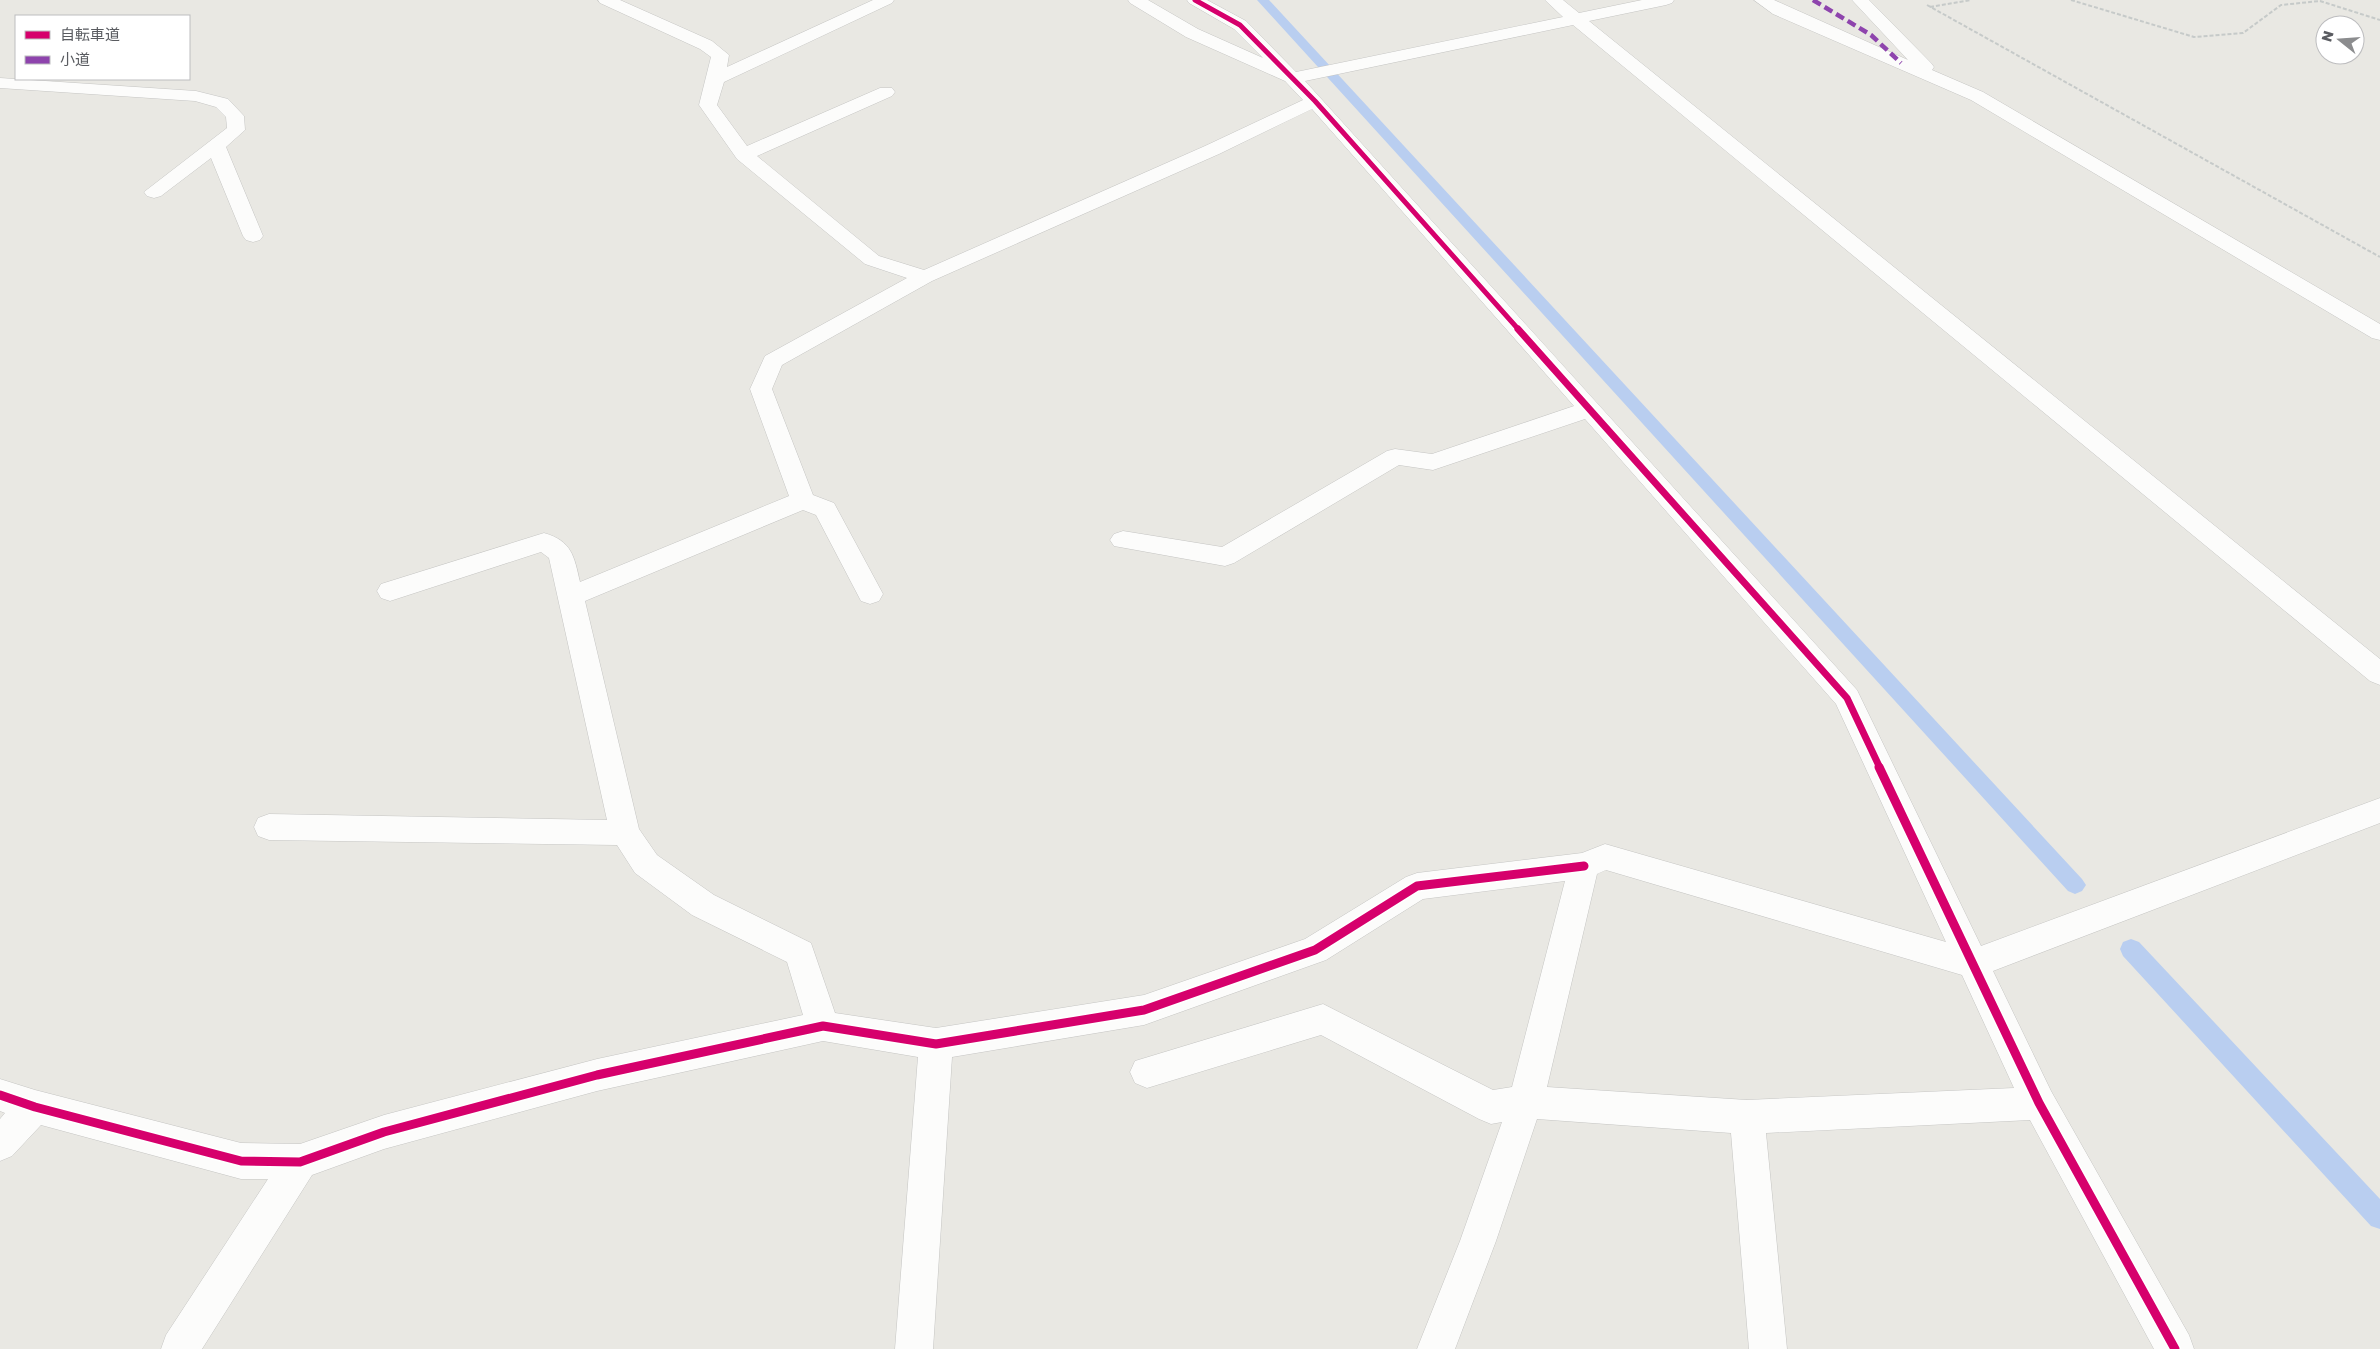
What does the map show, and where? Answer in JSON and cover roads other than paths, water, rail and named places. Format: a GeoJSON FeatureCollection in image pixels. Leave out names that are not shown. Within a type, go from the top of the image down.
{"type":"FeatureCollection","features":[{"type":"Feature","properties":{"kind":"street"},"geometry":{"type":"LineString","coordinates":[[606,0],[706,45],[720,55],[716,79],[708,105],[744,155],[872,260],[925,277]]}},
{"type":"Feature","properties":{"kind":"street"},"geometry":{"type":"LineString","coordinates":[[716,79],[886,0]]}},
{"type":"Feature","properties":{"kind":"street"},"geometry":{"type":"LineString","coordinates":[[1136,0],[1192,33],[1292,78],[1666,0]]}},
{"type":"Feature","properties":{"kind":"street"},"geometry":{"type":"LineString","coordinates":[[1195,0],[1240,26],[1314,101],[1847,698],[2038,1104],[2174,1349]]}},
{"type":"Feature","properties":{"kind":"street"},"geometry":{"type":"LineString","coordinates":[[1232,0],[1240,26]]}},
{"type":"Feature","properties":{"kind":"street"},"geometry":{"type":"LineString","coordinates":[[1553,0],[2380,674]]}},
{"type":"Feature","properties":{"kind":"street"},"geometry":{"type":"LineString","coordinates":[[1762,0],[1779,10],[1977,96],[2380,332]]}},
{"type":"Feature","properties":{"kind":"street"},"geometry":{"type":"LineString","coordinates":[[1860,0],[1934,77]]}},
{"type":"Feature","properties":{"kind":"street"},"geometry":{"type":"LineString","coordinates":[[0,83],[196,96],[222,103],[236,116],[236,130],[154,192]]}},
{"type":"Feature","properties":{"kind":"street"},"geometry":{"type":"LineString","coordinates":[[744,155],[886,92]]}},
{"type":"Feature","properties":{"kind":"street"},"geometry":{"type":"LineString","coordinates":[[803,500],[761,389],[774,361],[925,277],[1212,150],[1314,101]]}},
{"type":"Feature","properties":{"kind":"street"},"geometry":{"type":"LineString","coordinates":[[216,146],[253,236]]}},
{"type":"Feature","properties":{"kind":"street"},"geometry":{"type":"LineString","coordinates":[[1124,540],[1225,557],[1395,457],[1433,462],[1589,409]]}},
{"type":"Feature","properties":{"kind":"street"},"geometry":{"type":"LineString","coordinates":[[571,596],[803,500],[825,509],[870,594]]}},
{"type":"Feature","properties":{"kind":"street"},"geometry":{"type":"LineString","coordinates":[[390,591],[544,542],[561,554],[625,833],[646,864],[704,905],[800,953],[822,1026]]}},
{"type":"Feature","properties":{"kind":"street"},"geometry":{"type":"LineString","coordinates":[[0,1095],[35,1107],[241,1161],[300,1162],[384,1132],[597,1075],[822,1026],[936,1044],[1144,1010],[1315,950],[1417,886],[1584,866],[1606,857],[1973,964],[2380,810]]}},
{"type":"Feature","properties":{"kind":"street"},"geometry":{"type":"LineString","coordinates":[[269,827],[625,833]]}},
{"type":"Feature","properties":{"kind":"street"},"geometry":{"type":"LineString","coordinates":[[1436,1349],[1478,1241],[1526,1102],[1584,866]]}},
{"type":"Feature","properties":{"kind":"street"},"geometry":{"type":"LineString","coordinates":[[1147,1072],[1323,1019],[1491,1107],[1526,1102],[1747,1117],[2038,1104]]}},
{"type":"Feature","properties":{"kind":"street"},"geometry":{"type":"LineString","coordinates":[[914,1349],[936,1044]]}},
{"type":"Feature","properties":{"kind":"street"},"geometry":{"type":"LineString","coordinates":[[0,1144],[35,1107]]}},
{"type":"Feature","properties":{"kind":"street"},"geometry":{"type":"LineString","coordinates":[[1747,1117],[1768,1349]]}},
{"type":"Feature","properties":{"kind":"street"},"geometry":{"type":"LineString","coordinates":[[180,1349],[300,1162]]}},
{"type":"Feature","properties":{"kind":"waterway"},"geometry":{"type":"LineString","coordinates":[[1263,0],[2075,885]]}},
{"type":"Feature","properties":{"kind":"waterway"},"geometry":{"type":"LineString","coordinates":[[2131,949],[2380,1217]]}}]}
